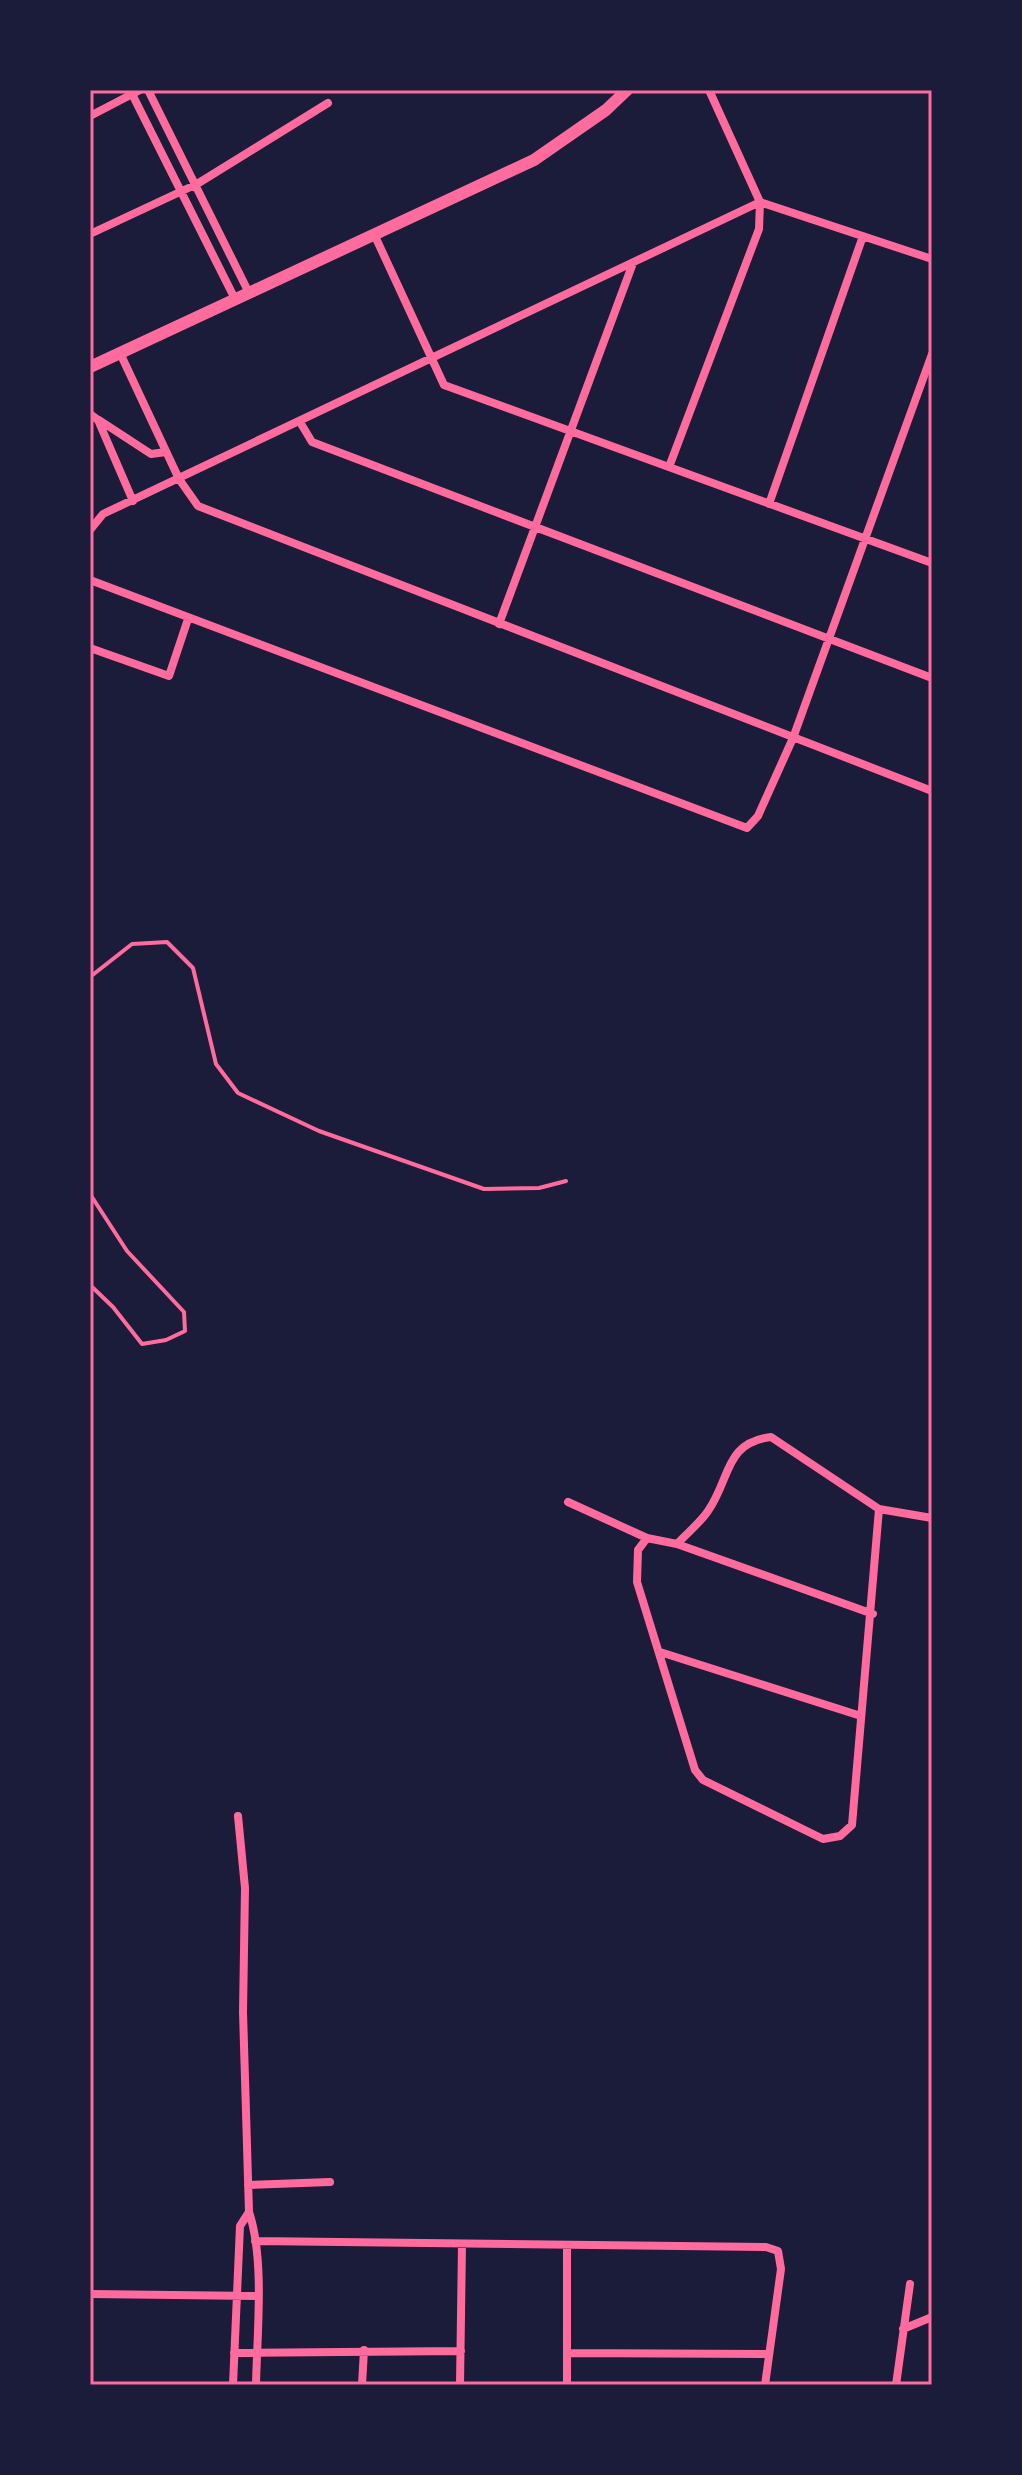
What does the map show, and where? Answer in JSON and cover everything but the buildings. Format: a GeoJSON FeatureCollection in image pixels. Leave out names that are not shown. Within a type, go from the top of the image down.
{"type":"FeatureCollection","features":[{"type":"Feature","properties":{"kind":"main road"},"geometry":{"type":"LineString","coordinates":[[90,367],[534,160],[606,110],[627,90]]}},
{"type":"Feature","properties":{"kind":"street"},"geometry":{"type":"LineString","coordinates":[[148,90],[249,293]]}},
{"type":"Feature","properties":{"kind":"street"},"geometry":{"type":"LineString","coordinates":[[669,467],[759,229],[760,202],[709,90]]}},
{"type":"Feature","properties":{"kind":"street"},"geometry":{"type":"LineString","coordinates":[[90,116],[134,92],[235,299]]}},
{"type":"Feature","properties":{"kind":"street"},"geometry":{"type":"LineString","coordinates":[[90,234],[197,184],[328,103]]}},
{"type":"Feature","properties":{"kind":"street"},"geometry":{"type":"LineString","coordinates":[[90,530],[103,514],[760,202],[932,259]]}},
{"type":"Feature","properties":{"kind":"street"},"geometry":{"type":"LineString","coordinates":[[374,234],[444,385],[932,563]]}},
{"type":"Feature","properties":{"kind":"street"},"geometry":{"type":"LineString","coordinates":[[769,504],[863,236]]}},
{"type":"Feature","properties":{"kind":"street"},"geometry":{"type":"LineString","coordinates":[[499,624],[633,263]]}},
{"type":"Feature","properties":{"kind":"street"},"geometry":{"type":"LineString","coordinates":[[120,353],[179,479],[198,506],[932,791]]}},
{"type":"Feature","properties":{"kind":"street"},"geometry":{"type":"LineString","coordinates":[[90,580],[747,828],[758,816],[793,738],[932,354]]}},
{"type":"Feature","properties":{"kind":"street"},"geometry":{"type":"LineString","coordinates":[[94,417],[151,454],[166,452]]}},
{"type":"Feature","properties":{"kind":"street"},"geometry":{"type":"LineString","coordinates":[[94,417],[133,501]]}},
{"type":"Feature","properties":{"kind":"street"},"geometry":{"type":"LineString","coordinates":[[300,422],[312,442],[932,678]]}},
{"type":"Feature","properties":{"kind":"street"},"geometry":{"type":"LineString","coordinates":[[90,648],[169,676],[188,619]]}},
{"type":"Feature","properties":{"kind":"street"},"geometry":{"type":"LineString","coordinates":[[677,1544],[708,1511],[736,1453],[752,1439],[771,1437],[879,1509],[932,1518]]}},
{"type":"Feature","properties":{"kind":"street"},"geometry":{"type":"LineString","coordinates":[[568,1502],[647,1538],[677,1544],[873,1614]]}},
{"type":"Feature","properties":{"kind":"street"},"geometry":{"type":"LineString","coordinates":[[647,1538],[638,1550],[637,1582],[695,1770],[703,1780],[823,1839],[840,1836],[852,1825],[873,1614],[879,1509]]}},
{"type":"Feature","properties":{"kind":"street"},"geometry":{"type":"LineString","coordinates":[[660,1652],[861,1716]]}},
{"type":"Feature","properties":{"kind":"street"},"geometry":{"type":"LineString","coordinates":[[238,1816],[245,1888],[243,2012],[249,2212],[255,2241],[257,2296],[256,2385]]}},
{"type":"Feature","properties":{"kind":"street"},"geometry":{"type":"LineString","coordinates":[[248,2185],[330,2182]]}},
{"type":"Feature","properties":{"kind":"street"},"geometry":{"type":"LineString","coordinates":[[233,2385],[240,2226],[249,2212]]}},
{"type":"Feature","properties":{"kind":"street"},"geometry":{"type":"LineString","coordinates":[[255,2241],[766,2247],[778,2251],[781,2269],[765,2385]]}},
{"type":"Feature","properties":{"kind":"street"},"geometry":{"type":"LineString","coordinates":[[460,2385],[462,2244]]}},
{"type":"Feature","properties":{"kind":"street"},"geometry":{"type":"LineString","coordinates":[[567,2245],[567,2385]]}},
{"type":"Feature","properties":{"kind":"street"},"geometry":{"type":"LineString","coordinates":[[896,2385],[910,2284]]}},
{"type":"Feature","properties":{"kind":"street"},"geometry":{"type":"LineString","coordinates":[[90,2294],[257,2296]]}},
{"type":"Feature","properties":{"kind":"street"},"geometry":{"type":"LineString","coordinates":[[903,2329],[932,2317]]}},
{"type":"Feature","properties":{"kind":"street"},"geometry":{"type":"LineString","coordinates":[[362,2385],[364,2350]]}},
{"type":"Feature","properties":{"kind":"street"},"geometry":{"type":"LineString","coordinates":[[234,2353],[461,2351]]}},
{"type":"Feature","properties":{"kind":"street"},"geometry":{"type":"LineString","coordinates":[[567,2353],[769,2354]]}},
{"type":"Feature","properties":{"kind":"lane"},"geometry":{"type":"LineString","coordinates":[[90,977],[132,944],[167,942],[193,968],[216,1064],[238,1093],[319,1131],[484,1189],[539,1188],[566,1181]]}},
{"type":"Feature","properties":{"kind":"lane"},"geometry":{"type":"LineString","coordinates":[[90,1194],[127,1251],[184,1312],[185,1331],[166,1340],[142,1344],[113,1307],[90,1285]]}}]}
